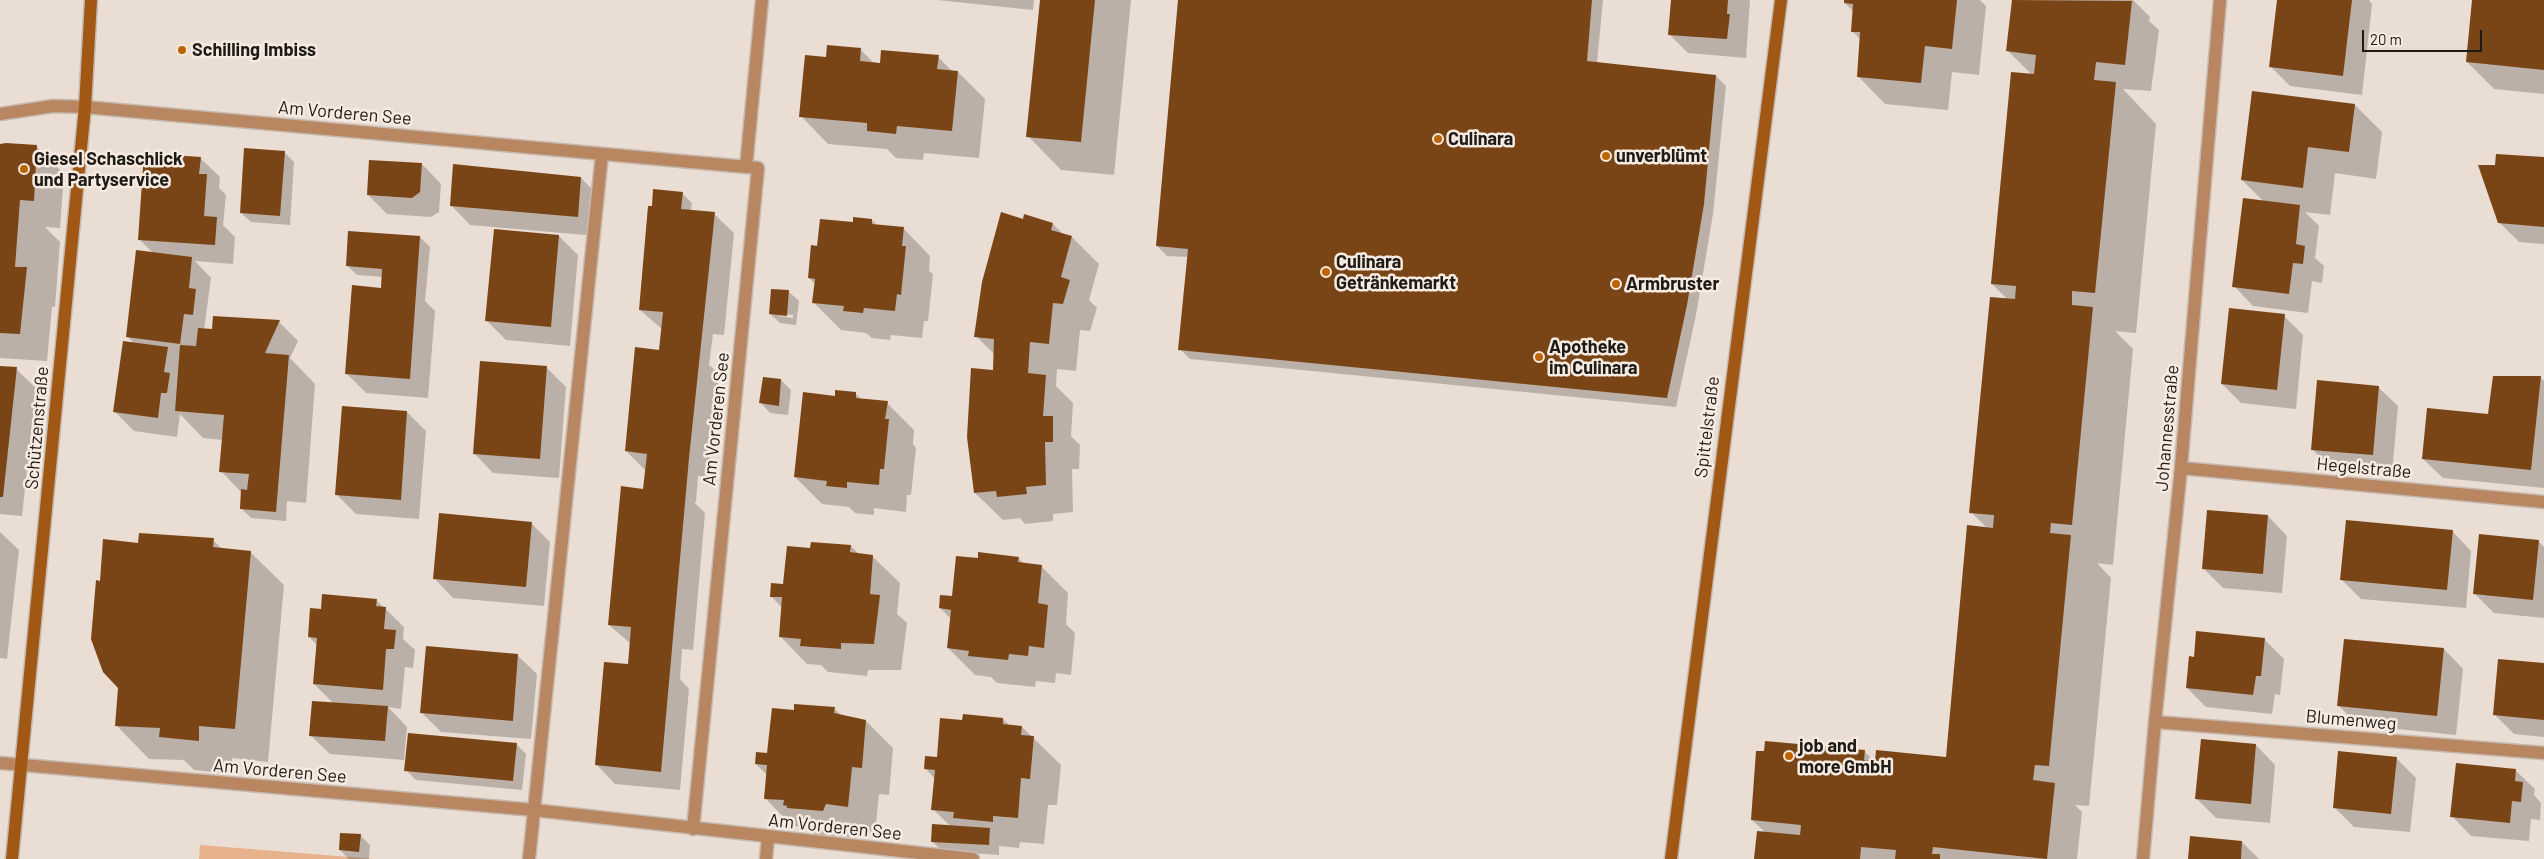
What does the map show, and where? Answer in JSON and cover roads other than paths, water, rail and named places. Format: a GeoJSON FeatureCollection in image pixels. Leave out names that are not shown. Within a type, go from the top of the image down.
{"type":"FeatureCollection","features":[{"type":"Feature","properties":{"kind":"main road","name":"Schützenstraße"},"geometry":{"type":"LineString","coordinates":[[12,859],[23,765],[86,107],[91,0]]}},
{"type":"Feature","properties":{"kind":"main road","name":"Spittelstraße"},"geometry":{"type":"LineString","coordinates":[[1671,859],[1780,0]]}},
{"type":"Feature","properties":{"kind":"street"},"geometry":{"type":"LineString","coordinates":[[746,167],[762,0]]}},
{"type":"Feature","properties":{"kind":"street","name":"Johannesstraße"},"geometry":{"type":"LineString","coordinates":[[2143,859],[2154,722],[2181,468],[2220,0]]}},
{"type":"Feature","properties":{"kind":"street","name":"Am Vorderen See"},"geometry":{"type":"LineString","coordinates":[[0,114],[53,106],[86,107],[758,168],[694,829]]}},
{"type":"Feature","properties":{"kind":"street"},"geometry":{"type":"LineString","coordinates":[[529,859],[602,154]]}},
{"type":"Feature","properties":{"kind":"street","name":"Hegelstraße"},"geometry":{"type":"LineString","coordinates":[[2181,468],[2544,502]]}},
{"type":"Feature","properties":{"kind":"street","name":"Blumenweg"},"geometry":{"type":"LineString","coordinates":[[2154,722],[2544,753]]}},
{"type":"Feature","properties":{"kind":"street","name":"Am Vorderen See"},"geometry":{"type":"LineString","coordinates":[[0,763],[534,810],[974,859]]}},
{"type":"Feature","properties":{"kind":"street"},"geometry":{"type":"LineString","coordinates":[[766,859],[768,837]]}},
{"type":"Feature","properties":{"kind":"place","name":"Schilling Imbiss"},"geometry":{"type":"Point","coordinates":[182,50]}},
{"type":"Feature","properties":{"kind":"place","name":"Culinara"},"geometry":{"type":"Point","coordinates":[1438,139]}},
{"type":"Feature","properties":{"kind":"place","name":"unverblümt"},"geometry":{"type":"Point","coordinates":[1606,156]}},
{"type":"Feature","properties":{"kind":"place","name":"Giesel Schaschlick und Partyservice"},"geometry":{"type":"Point","coordinates":[24,169]}},
{"type":"Feature","properties":{"kind":"place","name":"Culinara Getränkemarkt"},"geometry":{"type":"Point","coordinates":[1326,272]}},
{"type":"Feature","properties":{"kind":"place","name":"Armbruster"},"geometry":{"type":"Point","coordinates":[1616,284]}},
{"type":"Feature","properties":{"kind":"place","name":"Apotheke im Culinara"},"geometry":{"type":"Point","coordinates":[1539,357]}},
{"type":"Feature","properties":{"kind":"place","name":"job and more GmbH"},"geometry":{"type":"Point","coordinates":[1789,756]}}]}
